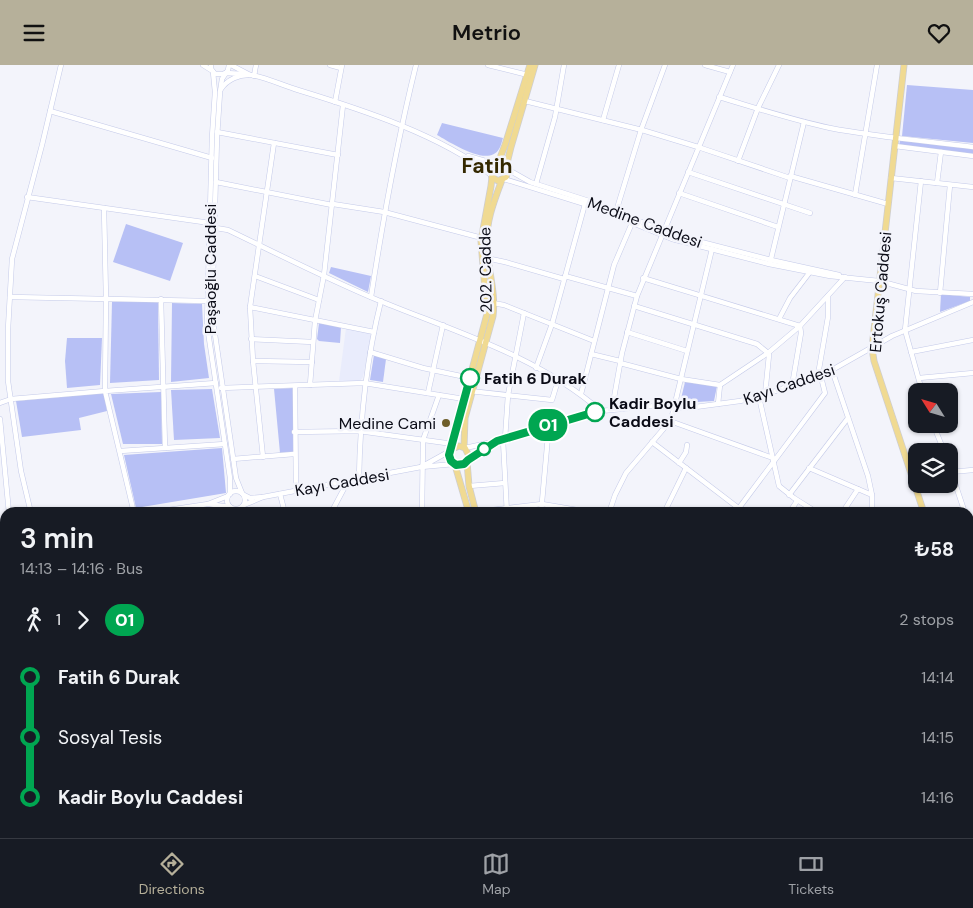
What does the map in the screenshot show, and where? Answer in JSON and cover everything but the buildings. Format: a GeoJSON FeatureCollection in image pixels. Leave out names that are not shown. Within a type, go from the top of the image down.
{"type":"FeatureCollection","features":[{"type":"Feature","properties":{"kind":"main road"},"geometry":{"type":"LineString","coordinates":[[530,65],[529,75],[525,101],[507,168],[508,173],[503,179],[496,180],[492,176],[492,168],[497,164],[505,145],[529,75],[535,65]]}},
{"type":"Feature","properties":{"kind":"main road","name":"Ertokuş Caddesi"},"geometry":{"type":"LineString","coordinates":[[904,65],[872,348],[874,361],[922,507]]}},
{"type":"Feature","properties":{"kind":"main road"},"geometry":{"type":"LineString","coordinates":[[497,164],[502,164],[507,168]]}},
{"type":"Feature","properties":{"kind":"main road","name":"202. Cadde"},"geometry":{"type":"LineString","coordinates":[[465,448],[464,426],[470,378],[493,316],[482,238],[492,176]]}},
{"type":"Feature","properties":{"kind":"main road","name":"202. Cadde"},"geometry":{"type":"LineString","coordinates":[[485,258],[488,226],[503,179]]}},
{"type":"Feature","properties":{"kind":"main road","name":"202. Cadde"},"geometry":{"type":"LineString","coordinates":[[452,448],[464,399],[469,391],[483,341]]}},
{"type":"Feature","properties":{"kind":"main road"},"geometry":{"type":"LineString","coordinates":[[467,507],[455,464],[449,457],[452,448],[457,446],[465,448],[468,454],[469,485],[475,507]]}},
{"type":"Feature","properties":{"kind":"main road"},"geometry":{"type":"LineString","coordinates":[[455,464],[462,465],[467,461]]}},
{"type":"Feature","properties":{"kind":"street"},"geometry":{"type":"LineString","coordinates":[[30,507],[21,471],[8,381],[8,329],[12,259],[61,65]]}},
{"type":"Feature","properties":{"kind":"street"},"geometry":{"type":"LineString","coordinates":[[203,65],[217,75],[252,76]]}},
{"type":"Feature","properties":{"kind":"street","name":"Paşaoğlu Caddesi"},"geometry":{"type":"LineString","coordinates":[[211,65],[215,92],[211,226],[213,325],[218,386],[231,482],[229,495]]}},
{"type":"Feature","properties":{"kind":"street"},"geometry":{"type":"LineString","coordinates":[[230,65],[252,76],[401,126],[464,155],[497,164]]}},
{"type":"Feature","properties":{"kind":"street","name":"Paşaoğlu Caddesi"},"geometry":{"type":"LineString","coordinates":[[230,65],[224,74],[220,92],[216,182],[211,226],[207,301],[208,330],[218,386],[237,481],[243,494]]}},
{"type":"Feature","properties":{"kind":"street"},"geometry":{"type":"LineString","coordinates":[[252,76],[256,65]]}},
{"type":"Feature","properties":{"kind":"street"},"geometry":{"type":"LineString","coordinates":[[330,65],[342,67],[334,102]]}},
{"type":"Feature","properties":{"kind":"street"},"geometry":{"type":"LineString","coordinates":[[371,297],[384,212],[401,126],[416,65]]}},
{"type":"Feature","properties":{"kind":"street"},"geometry":{"type":"LineString","coordinates":[[488,65],[529,75]]}},
{"type":"Feature","properties":{"kind":"street"},"geometry":{"type":"LineString","coordinates":[[536,184],[557,109],[564,65]]}},
{"type":"Feature","properties":{"kind":"street"},"geometry":{"type":"LineString","coordinates":[[603,120],[619,65]]}},
{"type":"Feature","properties":{"kind":"street"},"geometry":{"type":"LineString","coordinates":[[615,214],[641,130],[665,65]]}},
{"type":"Feature","properties":{"kind":"street"},"geometry":{"type":"LineString","coordinates":[[705,65],[730,72]]}},
{"type":"Feature","properties":{"kind":"street"},"geometry":{"type":"LineString","coordinates":[[612,409],[620,362],[637,296],[733,65]]}},
{"type":"Feature","properties":{"kind":"street"},"geometry":{"type":"LineString","coordinates":[[738,161],[758,109],[779,65]]}},
{"type":"Feature","properties":{"kind":"street"},"geometry":{"type":"LineString","coordinates":[[855,195],[877,65]]}},
{"type":"Feature","properties":{"kind":"street"},"geometry":{"type":"LineString","coordinates":[[220,92],[228,81],[239,77],[252,76]]}},
{"type":"Feature","properties":{"kind":"street"},"geometry":{"type":"LineString","coordinates":[[720,97],[804,122],[896,138],[973,147]]}},
{"type":"Feature","properties":{"kind":"street"},"geometry":{"type":"LineString","coordinates":[[525,101],[641,130],[790,177],[888,204]]}},
{"type":"Feature","properties":{"kind":"street"},"geometry":{"type":"LineString","coordinates":[[310,385],[315,320],[324,275],[343,105]]}},
{"type":"Feature","properties":{"kind":"street"},"geometry":{"type":"LineString","coordinates":[[50,111],[212,158]]}},
{"type":"Feature","properties":{"kind":"street"},"geometry":{"type":"LineString","coordinates":[[770,262],[804,122]]}},
{"type":"Feature","properties":{"kind":"street"},"geometry":{"type":"LineString","coordinates":[[217,132],[338,155]]}},
{"type":"Feature","properties":{"kind":"street"},"geometry":{"type":"LineString","coordinates":[[263,457],[251,339],[250,307],[274,143]]}},
{"type":"Feature","properties":{"kind":"street"},"geometry":{"type":"LineString","coordinates":[[895,146],[973,156]]}},
{"type":"Feature","properties":{"kind":"street"},"geometry":{"type":"LineString","coordinates":[[937,183],[941,152]]}},
{"type":"Feature","properties":{"kind":"street"},"geometry":{"type":"LineString","coordinates":[[464,155],[492,176]]}},
{"type":"Feature","properties":{"kind":"street","name":"Medine Caddesi"},"geometry":{"type":"LineString","coordinates":[[507,168],[523,179],[589,201],[632,223],[662,233],[712,249],[770,262],[829,272],[845,277]]}},
{"type":"Feature","properties":{"kind":"street"},"geometry":{"type":"LineString","coordinates":[[688,172],[810,213]]}},
{"type":"Feature","properties":{"kind":"street"},"geometry":{"type":"LineString","coordinates":[[891,178],[973,187]]}},
{"type":"Feature","properties":{"kind":"street","name":"Medine Caddesi"},"geometry":{"type":"LineString","coordinates":[[503,179],[615,214],[662,233],[810,272],[880,281],[910,290],[973,294]]}},
{"type":"Feature","properties":{"kind":"street"},"geometry":{"type":"LineString","coordinates":[[920,383],[905,330],[921,181]]}},
{"type":"Feature","properties":{"kind":"street"},"geometry":{"type":"LineString","coordinates":[[216,182],[333,205],[384,212],[482,238]]}},
{"type":"Feature","properties":{"kind":"street"},"geometry":{"type":"LineString","coordinates":[[940,293],[950,185]]}},
{"type":"Feature","properties":{"kind":"street"},"geometry":{"type":"LineString","coordinates":[[679,193],[778,227]]}},
{"type":"Feature","properties":{"kind":"street"},"geometry":{"type":"LineString","coordinates":[[27,197],[104,207],[228,230],[371,297],[483,341],[558,380],[581,394],[601,411]]}},
{"type":"Feature","properties":{"kind":"street"},"geometry":{"type":"LineString","coordinates":[[536,368],[552,324],[585,204]]}},
{"type":"Feature","properties":{"kind":"street"},"geometry":{"type":"LineString","coordinates":[[104,207],[106,298],[105,391],[133,507]]}},
{"type":"Feature","properties":{"kind":"street"},"geometry":{"type":"LineString","coordinates":[[581,394],[614,265],[632,223]]}},
{"type":"Feature","properties":{"kind":"street"},"geometry":{"type":"LineString","coordinates":[[612,507],[615,495],[626,473],[670,421],[712,249]]}},
{"type":"Feature","properties":{"kind":"street"},"geometry":{"type":"LineString","coordinates":[[485,258],[637,296]]}},
{"type":"Feature","properties":{"kind":"street"},"geometry":{"type":"LineString","coordinates":[[778,319],[790,298],[810,272]]}},
{"type":"Feature","properties":{"kind":"street"},"geometry":{"type":"LineString","coordinates":[[254,276],[319,300]]}},
{"type":"Feature","properties":{"kind":"street"},"geometry":{"type":"LineString","coordinates":[[591,354],[681,379],[720,385],[768,353],[800,326],[845,277]]}},
{"type":"Feature","properties":{"kind":"street"},"geometry":{"type":"LineString","coordinates":[[644,278],[800,326]]}},
{"type":"Feature","properties":{"kind":"street"},"geometry":{"type":"LineString","coordinates":[[740,507],[825,393],[820,375],[820,365],[828,313],[828,296]]}},
{"type":"Feature","properties":{"kind":"street"},"geometry":{"type":"LineString","coordinates":[[10,297],[207,301]]}},
{"type":"Feature","properties":{"kind":"street"},"geometry":{"type":"LineString","coordinates":[[161,299],[165,449]]}},
{"type":"Feature","properties":{"kind":"street"},"geometry":{"type":"LineString","coordinates":[[359,479],[359,431],[364,383],[381,301]]}},
{"type":"Feature","properties":{"kind":"street"},"geometry":{"type":"LineString","coordinates":[[490,302],[524,313],[594,341]]}},
{"type":"Feature","properties":{"kind":"street","name":"Kayı Caddesi"},"geometry":{"type":"LineString","coordinates":[[465,448],[612,409],[651,406],[688,409],[759,397],[832,370],[905,330],[973,303]]}},
{"type":"Feature","properties":{"kind":"street"},"geometry":{"type":"LineString","coordinates":[[634,305],[758,344],[768,353]]}},
{"type":"Feature","properties":{"kind":"street"},"geometry":{"type":"LineString","coordinates":[[250,307],[374,331]]}},
{"type":"Feature","properties":{"kind":"street"},"geometry":{"type":"LineString","coordinates":[[507,507],[504,439],[508,395],[524,313]]}},
{"type":"Feature","properties":{"kind":"street"},"geometry":{"type":"LineString","coordinates":[[428,393],[443,325]]}},
{"type":"Feature","properties":{"kind":"street"},"geometry":{"type":"LineString","coordinates":[[792,386],[801,333],[800,326]]}},
{"type":"Feature","properties":{"kind":"street"},"geometry":{"type":"LineString","coordinates":[[627,332],[688,351]]}},
{"type":"Feature","properties":{"kind":"street"},"geometry":{"type":"LineString","coordinates":[[251,339],[313,342]]}},
{"type":"Feature","properties":{"kind":"street"},"geometry":{"type":"LineString","coordinates":[[911,353],[973,340]]}},
{"type":"Feature","properties":{"kind":"street"},"geometry":{"type":"LineString","coordinates":[[370,351],[432,371],[470,378]]}},
{"type":"Feature","properties":{"kind":"street"},"geometry":{"type":"LineString","coordinates":[[765,395],[768,353]]}},
{"type":"Feature","properties":{"kind":"street"},"geometry":{"type":"LineString","coordinates":[[253,361],[312,362]]}},
{"type":"Feature","properties":{"kind":"street"},"geometry":{"type":"LineString","coordinates":[[832,370],[868,476],[872,495],[872,507]]}},
{"type":"Feature","properties":{"kind":"street"},"geometry":{"type":"LineString","coordinates":[[918,378],[973,373]]}},
{"type":"Feature","properties":{"kind":"street"},"geometry":{"type":"LineString","coordinates":[[469,391],[552,400],[558,380]]}},
{"type":"Feature","properties":{"kind":"street"},"geometry":{"type":"LineString","coordinates":[[0,403],[11,399],[164,387],[256,387],[364,383],[464,399]]}},
{"type":"Feature","properties":{"kind":"street"},"geometry":{"type":"LineString","coordinates":[[718,405],[720,385]]}},
{"type":"Feature","properties":{"kind":"street"},"geometry":{"type":"LineString","coordinates":[[295,386],[294,454],[296,491]]}},
{"type":"Feature","properties":{"kind":"street"},"geometry":{"type":"LineString","coordinates":[[422,507],[421,467],[423,440],[439,395]]}},
{"type":"Feature","properties":{"kind":"street"},"geometry":{"type":"LineString","coordinates":[[759,397],[780,486],[789,495],[808,507]]}},
{"type":"Feature","properties":{"kind":"street"},"geometry":{"type":"LineString","coordinates":[[789,495],[848,417]]}},
{"type":"Feature","properties":{"kind":"street"},"geometry":{"type":"LineString","coordinates":[[0,419],[8,507]]}},
{"type":"Feature","properties":{"kind":"street"},"geometry":{"type":"LineString","coordinates":[[670,421],[773,460]]}},
{"type":"Feature","properties":{"kind":"street"},"geometry":{"type":"LineString","coordinates":[[541,507],[549,425]]}},
{"type":"Feature","properties":{"kind":"street"},"geometry":{"type":"LineString","coordinates":[[294,431],[359,431],[423,440],[452,448]]}},
{"type":"Feature","properties":{"kind":"street","name":"Kayı Caddesi"},"geometry":{"type":"LineString","coordinates":[[467,461],[497,441]]}},
{"type":"Feature","properties":{"kind":"street"},"geometry":{"type":"LineString","coordinates":[[652,442],[738,507]]}},
{"type":"Feature","properties":{"kind":"street"},"geometry":{"type":"LineString","coordinates":[[120,451],[225,444]]}},
{"type":"Feature","properties":{"kind":"street"},"geometry":{"type":"LineString","coordinates":[[679,463],[686,453],[687,445]]}},
{"type":"Feature","properties":{"kind":"street","name":"Kayı Caddesi"},"geometry":{"type":"LineString","coordinates":[[421,467],[452,448]]}},
{"type":"Feature","properties":{"kind":"street"},"geometry":{"type":"LineString","coordinates":[[233,459],[294,454]]}},
{"type":"Feature","properties":{"kind":"street","name":"Kayı Caddesi"},"geometry":{"type":"LineString","coordinates":[[243,494],[250,498],[263,497],[421,467],[455,464]]}},
{"type":"Feature","properties":{"kind":"street"},"geometry":{"type":"LineString","coordinates":[[667,507],[686,468]]}},
{"type":"Feature","properties":{"kind":"street"},"geometry":{"type":"LineString","coordinates":[[809,468],[872,495]]}},
{"type":"Feature","properties":{"kind":"street"},"geometry":{"type":"LineString","coordinates":[[958,471],[973,470]]}},
{"type":"Feature","properties":{"kind":"street"},"geometry":{"type":"LineString","coordinates":[[334,507],[348,481]]}},
{"type":"Feature","properties":{"kind":"street"},"geometry":{"type":"LineString","coordinates":[[469,485],[505,483]]}},
{"type":"Feature","properties":{"kind":"street"},"geometry":{"type":"LineString","coordinates":[[846,507],[858,489]]}},
{"type":"Feature","properties":{"kind":"street"},"geometry":{"type":"LineString","coordinates":[[188,507],[208,504],[236,491],[243,494],[246,500],[243,506]]}},
{"type":"Feature","properties":{"kind":"street"},"geometry":{"type":"LineString","coordinates":[[958,491],[964,507]]}},
{"type":"Feature","properties":{"kind":"street"},"geometry":{"type":"LineString","coordinates":[[280,493],[283,507]]}},
{"type":"Feature","properties":{"kind":"street"},"geometry":{"type":"LineString","coordinates":[[229,495],[227,501],[231,507]]}},
{"type":"Feature","properties":{"kind":"street","name":"Kayı Caddesi"},"geometry":{"type":"LineString","coordinates":[[243,506],[263,497]]}},
{"type":"Feature","properties":{"kind":"street"},"geometry":{"type":"LineString","coordinates":[[794,507],[798,501]]}},
{"type":"Feature","properties":{"kind":"street"},"geometry":{"type":"LineString","coordinates":[[208,504],[222,507]]}},
{"type":"Feature","properties":{"kind":"street"},"geometry":{"type":"LineString","coordinates":[[524,507],[542,504],[560,507]]}},
{"type":"Feature","properties":{"kind":"shaded area"},"geometry":{"type":"Polygon","coordinates":[[[907,85],[973,90],[973,143],[902,136],[907,85]]]}},
{"type":"Feature","properties":{"kind":"shaded area"},"geometry":{"type":"Polygon","coordinates":[[[442,123],[503,138],[499,149],[494,154],[478,155],[459,148],[437,135],[442,123]]]}},
{"type":"Feature","properties":{"kind":"shaded area"},"geometry":{"type":"Polygon","coordinates":[[[900,140],[973,149],[973,154],[899,146],[900,140]]]}},
{"type":"Feature","properties":{"kind":"shaded area"},"geometry":{"type":"Polygon","coordinates":[[[126,224],[183,243],[170,281],[113,262],[126,224]]]}},
{"type":"Feature","properties":{"kind":"shaded area"},"geometry":{"type":"Polygon","coordinates":[[[331,267],[371,276],[368,292],[329,273],[331,267]]]}},
{"type":"Feature","properties":{"kind":"shaded area"},"geometry":{"type":"Polygon","coordinates":[[[941,294],[970,297],[970,301],[940,312],[941,294]]]}},
{"type":"Feature","properties":{"kind":"shaded area"},"geometry":{"type":"Polygon","coordinates":[[[112,302],[158,302],[159,380],[110,383],[112,302]]]}},
{"type":"Feature","properties":{"kind":"shaded area"},"geometry":{"type":"Polygon","coordinates":[[[172,303],[202,304],[204,344],[209,378],[171,382],[172,303]]]}},
{"type":"Feature","properties":{"kind":"shaded area"},"geometry":{"type":"Polygon","coordinates":[[[319,323],[341,327],[340,343],[319,341],[317,339],[319,323]]]}},
{"type":"Feature","properties":{"kind":"shaded area"},"geometry":{"type":"Polygon","coordinates":[[[346,328],[369,333],[371,336],[363,377],[360,381],[339,381],[346,328]]]}},
{"type":"Feature","properties":{"kind":"shaded area"},"geometry":{"type":"Polygon","coordinates":[[[67,338],[102,338],[100,385],[67,388],[65,361],[67,338]]]}},
{"type":"Feature","properties":{"kind":"shaded area"},"geometry":{"type":"Polygon","coordinates":[[[374,355],[386,359],[383,382],[370,380],[374,355]]]}},
{"type":"Feature","properties":{"kind":"shaded area"},"geometry":{"type":"Polygon","coordinates":[[[685,382],[717,386],[714,401],[680,403],[685,382]]]}},
{"type":"Feature","properties":{"kind":"shaded area"},"geometry":{"type":"Polygon","coordinates":[[[293,388],[293,452],[280,453],[274,389],[293,388]]]}},
{"type":"Feature","properties":{"kind":"shaded area"},"geometry":{"type":"Polygon","coordinates":[[[212,389],[220,438],[174,440],[171,390],[212,389]]]}},
{"type":"Feature","properties":{"kind":"shaded area"},"geometry":{"type":"Polygon","coordinates":[[[161,392],[162,444],[123,444],[111,394],[161,392]]]}},
{"type":"Feature","properties":{"kind":"shaded area"},"geometry":{"type":"Polygon","coordinates":[[[104,393],[107,411],[79,418],[81,430],[22,437],[16,401],[104,393]]]}},
{"type":"Feature","properties":{"kind":"shaded area"},"geometry":{"type":"Polygon","coordinates":[[[222,448],[226,493],[136,507],[124,455],[222,448]]]}},
{"type":"Feature","properties":{"kind":"bus line","name":"01"},"geometry":{"type":"LineString","coordinates":[[470,378],[449,455],[451,461],[456,465],[464,464],[497,441],[595,412]]}},
{"type":"Feature","properties":{"kind":"place","name":"Fatih 6 Durak"},"geometry":{"type":"Point","coordinates":[470,378]}},
{"type":"Feature","properties":{"kind":"place","name":"Kadir Boylu Caddesi"},"geometry":{"type":"Point","coordinates":[595,412]}},
{"type":"Feature","properties":{"kind":"place","name":"Medine Cami"},"geometry":{"type":"Point","coordinates":[446,423]}},
{"type":"Feature","properties":{"kind":"district","name":"Fatih"},"geometry":{"type":"Point","coordinates":[487,166]}}]}
